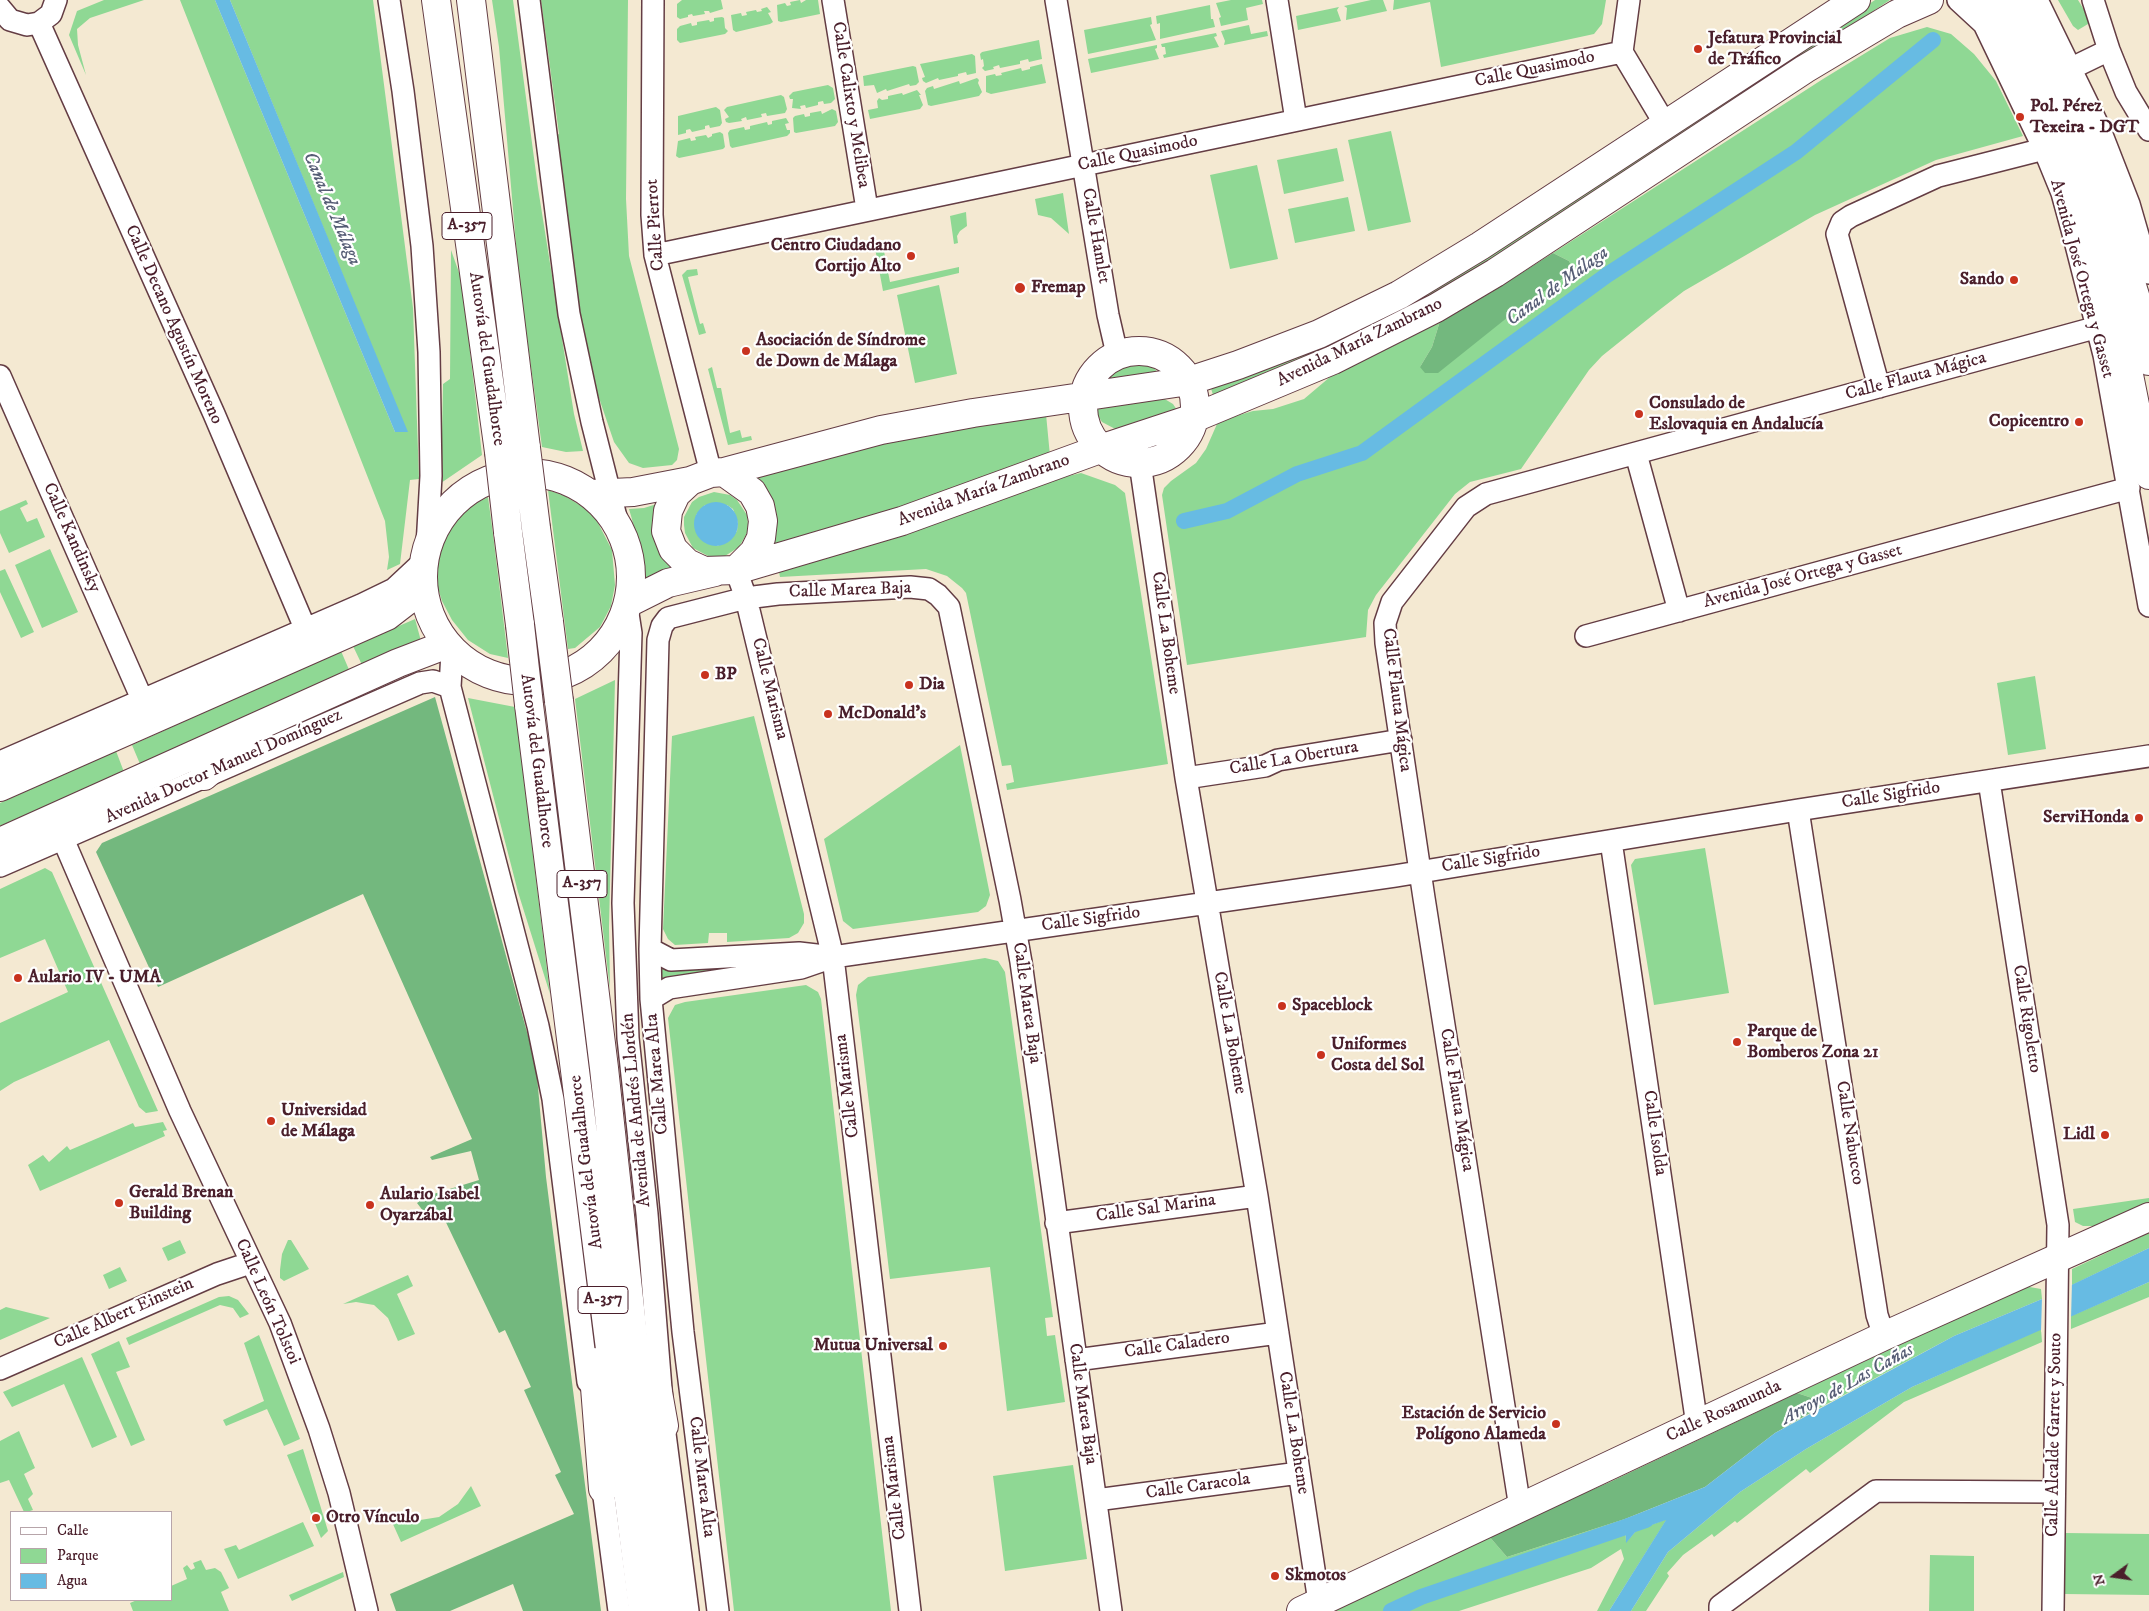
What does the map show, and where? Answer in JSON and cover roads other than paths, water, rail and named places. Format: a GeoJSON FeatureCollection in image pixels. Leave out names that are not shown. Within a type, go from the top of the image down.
{"type":"FeatureCollection","features":[{"type":"Feature","properties":{"kind":"main road","name":"Autovía del Guadalhorce"},"geometry":{"type":"LineString","coordinates":[[436,0],[499,452],[643,1611]]}},
{"type":"Feature","properties":{"kind":"main road","name":"Avenida María Zambrano"},"geometry":{"type":"LineString","coordinates":[[600,494],[634,492],[708,475],[880,430],[1189,380],[1238,365],[1319,334],[1399,295],[1480,246],[1856,0]]}},
{"type":"Feature","properties":{"kind":"main road","name":"Avenida María Zambrano"},"geometry":{"type":"LineString","coordinates":[[627,605],[668,583],[726,571],[902,521],[1100,449],[1194,418],[1333,360],[1436,308],[1495,273],[1805,69],[1897,14],[1930,0]]}},
{"type":"Feature","properties":{"kind":"main road"},"geometry":{"type":"LineString","coordinates":[[2018,0],[2073,116],[2110,214],[2137,302],[2149,361]]}},
{"type":"Feature","properties":{"kind":"main road","name":"Autovía del Guadalhorce"},"geometry":{"type":"LineString","coordinates":[[471,1],[604,1068],[648,1474],[666,1611]]}},
{"type":"Feature","properties":{"kind":"main road","name":"Avenida José Ortega y Gasset"},"geometry":{"type":"LineString","coordinates":[[1987,12],[2009,35],[2056,134],[2090,226],[2117,315],[2139,482]]}},
{"type":"Feature","properties":{"kind":"main road"},"geometry":{"type":"LineString","coordinates":[[1134,350],[1158,354],[1179,367],[1189,380],[1194,399],[1194,418],[1189,432],[1180,445],[1169,454],[1155,461],[1126,462],[1112,457],[1100,449],[1085,426],[1083,398],[1089,380],[1101,364],[1117,354],[1134,350]]}},
{"type":"Feature","properties":{"kind":"main road"},"geometry":{"type":"LineString","coordinates":[[520,474],[537,474],[567,481],[600,494],[617,522],[630,561],[631,580],[627,605],[619,623],[602,645],[572,668],[532,680],[508,679],[488,674],[449,649],[431,622],[422,588],[425,554],[449,510],[463,497],[496,481],[520,474]]}},
{"type":"Feature","properties":{"kind":"main road"},"geometry":{"type":"LineString","coordinates":[[708,475],[752,492],[760,506],[764,522],[761,538],[754,552],[726,571],[704,571],[687,563],[673,549],[666,531],[668,511],[676,494],[708,475]]}},
{"type":"Feature","properties":{"kind":"main road"},"geometry":{"type":"LineString","coordinates":[[0,787],[387,616],[422,588]]}},
{"type":"Feature","properties":{"kind":"main road","name":"Avenida Doctor Manuel Domínguez"},"geometry":{"type":"LineString","coordinates":[[0,842],[407,659],[449,649]]}},
{"type":"Feature","properties":{"kind":"main road"},"geometry":{"type":"LineString","coordinates":[[204,776],[268,722]]}},
{"type":"Feature","properties":{"kind":"main road"},"geometry":{"type":"LineString","coordinates":[[566,990],[578,1195],[603,1489]]}},
{"type":"Feature","properties":{"kind":"main road"},"geometry":{"type":"LineString","coordinates":[[604,1068],[618,1128],[664,1426]]}},
{"type":"Feature","properties":{"kind":"main road","name":"Calle Rosamunda"},"geometry":{"type":"LineString","coordinates":[[1310,1607],[1884,1336],[2057,1267],[2149,1218]]}},
{"type":"Feature","properties":{"kind":"street"},"geometry":{"type":"LineString","coordinates":[[3,17],[27,25],[39,23],[51,14],[56,0]]}},
{"type":"Feature","properties":{"kind":"street"},"geometry":{"type":"LineString","coordinates":[[0,762],[394,589],[425,554],[432,432],[429,342],[421,236],[403,91],[388,0]]}},
{"type":"Feature","properties":{"kind":"street"},"geometry":{"type":"LineString","coordinates":[[529,0],[569,314],[600,494]]}},
{"type":"Feature","properties":{"kind":"street","name":"Calle Pierrot"},"geometry":{"type":"LineString","coordinates":[[653,0],[652,215],[654,255],[708,475]]}},
{"type":"Feature","properties":{"kind":"street","name":"Calle Calixto y Melibea"},"geometry":{"type":"LineString","coordinates":[[833,0],[867,209]]}},
{"type":"Feature","properties":{"kind":"street","name":"Calle Hamlet"},"geometry":{"type":"LineString","coordinates":[[1056,0],[1108,315],[1117,354]]}},
{"type":"Feature","properties":{"kind":"street"},"geometry":{"type":"LineString","coordinates":[[1277,0],[1296,120]]}},
{"type":"Feature","properties":{"kind":"street"},"geometry":{"type":"LineString","coordinates":[[1629,0],[1622,52],[1665,124]]}},
{"type":"Feature","properties":{"kind":"street","name":"Avenida José Ortega y Gasset"},"geometry":{"type":"LineString","coordinates":[[1958,0],[1987,12]]}},
{"type":"Feature","properties":{"kind":"street","name":"Avenida José Ortega y Gasset"},"geometry":{"type":"LineString","coordinates":[[1983,0],[2062,193],[2139,482],[2149,606]]}},
{"type":"Feature","properties":{"kind":"street"},"geometry":{"type":"LineString","coordinates":[[2038,0],[2098,126],[2129,204],[2149,273]]}},
{"type":"Feature","properties":{"kind":"street"},"geometry":{"type":"LineString","coordinates":[[2093,0],[2109,50],[2126,92],[2149,130]]}},
{"type":"Feature","properties":{"kind":"street","name":"Calle Decano Agustín Moreno"},"geometry":{"type":"LineString","coordinates":[[39,23],[214,414],[305,628]]}},
{"type":"Feature","properties":{"kind":"street"},"geometry":{"type":"LineString","coordinates":[[2072,68],[2109,50]]}},
{"type":"Feature","properties":{"kind":"street","name":"Calle Quasimodo"},"geometry":{"type":"LineString","coordinates":[[654,255],[1622,52]]}},
{"type":"Feature","properties":{"kind":"street"},"geometry":{"type":"LineString","coordinates":[[1879,387],[1837,234],[1842,222],[1851,216],[1938,176],[2044,149]]}},
{"type":"Feature","properties":{"kind":"street","name":"Calle Flauta Mágica"},"geometry":{"type":"LineString","coordinates":[[1520,1508],[1401,740],[1385,623],[1392,602],[1466,507],[1486,494],[2098,327]]}},
{"type":"Feature","properties":{"kind":"street","name":"Calle Kandinsky"},"geometry":{"type":"LineString","coordinates":[[2,385],[142,699]]}},
{"type":"Feature","properties":{"kind":"street","name":"Avenida José Ortega y Gasset"},"geometry":{"type":"LineString","coordinates":[[1636,454],[1679,611]]}},
{"type":"Feature","properties":{"kind":"street","name":"Calle La Boheme"},"geometry":{"type":"LineString","coordinates":[[1140,463],[1186,778],[1257,1196],[1299,1473],[1310,1607]]}},
{"type":"Feature","properties":{"kind":"street","name":"Avenida José Ortega y Gasset"},"geometry":{"type":"LineString","coordinates":[[1586,636],[2139,482]]}},
{"type":"Feature","properties":{"kind":"street","name":"Calle Marisma"},"geometry":{"type":"LineString","coordinates":[[726,571],[746,598],[833,957],[910,1611]]}},
{"type":"Feature","properties":{"kind":"street","name":"Calle Marea Baja"},"geometry":{"type":"LineString","coordinates":[[746,598],[778,594],[910,587],[928,589],[950,606],[1015,930],[1111,1611]]}},
{"type":"Feature","properties":{"kind":"street","name":"Calle Marea Alta"},"geometry":{"type":"LineString","coordinates":[[718,1611],[683,1332],[651,999],[650,949],[657,656],[662,626],[668,618],[677,614],[746,598]]}},
{"type":"Feature","properties":{"kind":"street","name":"Avenida de Andrés Llordén"},"geometry":{"type":"LineString","coordinates":[[627,605],[631,633],[623,903],[628,1038],[647,1214],[664,1426],[688,1611]]}},
{"type":"Feature","properties":{"kind":"street"},"geometry":{"type":"LineString","coordinates":[[449,649],[450,687],[538,1026],[552,1099],[580,1330],[619,1611]]}},
{"type":"Feature","properties":{"kind":"street","name":"Avenida Doctor Manuel Domínguez"},"geometry":{"type":"LineString","coordinates":[[0,866],[420,683],[433,681],[450,687]]}},
{"type":"Feature","properties":{"kind":"street","name":"Calle La Obertura"},"geometry":{"type":"LineString","coordinates":[[1186,778],[1265,766],[1278,760],[1401,740]]}},
{"type":"Feature","properties":{"kind":"street","name":"Calle Sigfrido"},"geometry":{"type":"LineString","coordinates":[[651,999],[669,988],[801,968],[833,957],[1420,872],[1798,810],[2149,756]]}},
{"type":"Feature","properties":{"kind":"street","name":"Calle Rigoletto"},"geometry":{"type":"LineString","coordinates":[[1989,781],[2058,1225],[2057,1267]]}},
{"type":"Feature","properties":{"kind":"street","name":"Calle Nabucco"},"geometry":{"type":"LineString","coordinates":[[1798,810],[1877,1315],[1884,1336]]}},
{"type":"Feature","properties":{"kind":"street","name":"Calle León Tolstoi"},"geometry":{"type":"LineString","coordinates":[[63,839],[180,1111],[280,1323],[319,1429],[339,1493],[368,1611]]}},
{"type":"Feature","properties":{"kind":"street","name":"Calle Isolda"},"geometry":{"type":"LineString","coordinates":[[1611,841],[1697,1425]]}},
{"type":"Feature","properties":{"kind":"street","name":"Calle Sigfrido"},"geometry":{"type":"LineString","coordinates":[[650,949],[671,960],[799,953],[833,957]]}},
{"type":"Feature","properties":{"kind":"street","name":"Calle Sal Marina"},"geometry":{"type":"LineString","coordinates":[[1056,1223],[1257,1196]]}},
{"type":"Feature","properties":{"kind":"street","name":"Calle Albert Einstein"},"geometry":{"type":"LineString","coordinates":[[0,1369],[156,1300],[250,1262]]}},
{"type":"Feature","properties":{"kind":"street","name":"Calle Alcalde Garret y Souto"},"geometry":{"type":"LineString","coordinates":[[2053,1611],[2057,1267]]}},
{"type":"Feature","properties":{"kind":"street","name":"Calle Caladero"},"geometry":{"type":"LineString","coordinates":[[1076,1360],[1278,1333]]}},
{"type":"Feature","properties":{"kind":"street","name":"Calle Caracola"},"geometry":{"type":"LineString","coordinates":[[1096,1500],[1299,1473]]}},
{"type":"Feature","properties":{"kind":"street"},"geometry":{"type":"LineString","coordinates":[[1720,1611],[1720,1606],[1876,1491],[2054,1492]]}},
{"type":"Feature","properties":{"kind":"water"},"geometry":{"type":"Polygon","coordinates":[[[215,0],[230,0],[408,432],[395,432],[215,0]]]}},
{"type":"Feature","properties":{"kind":"water"},"geometry":{"type":"Polygon","coordinates":[[[716,502],[728,506],[734,512],[738,524],[734,536],[728,542],[716,546],[704,542],[698,536],[694,524],[698,512],[704,506],[716,502]]]}},
{"type":"Feature","properties":{"kind":"water"},"geometry":{"type":"Polygon","coordinates":[[[2149,1248],[2149,1282],[1912,1387],[1806,1449],[1740,1492],[1668,1552],[1631,1611],[1609,1611],[1666,1520],[1637,1530],[1626,1543],[1625,1519],[1705,1487],[1775,1433],[1954,1336],[2042,1299],[2149,1248]]]}},
{"type":"Feature","properties":{"kind":"waterway","name":"Canal de Málaga"},"geometry":{"type":"LineString","coordinates":[[1184,521],[1227,511],[1297,474],[1362,453],[1607,275],[1796,152],[1933,40]]}},
{"type":"Feature","properties":{"kind":"waterway"},"geometry":{"type":"LineString","coordinates":[[1391,1611],[1421,1597],[1646,1520]]}},
{"type":"Feature","properties":{"kind":"place","name":"Jefatura Provincial de Tráfico"},"geometry":{"type":"Point","coordinates":[1698,49]}},
{"type":"Feature","properties":{"kind":"place","name":"Pol. Pérez Texeira - DGT"},"geometry":{"type":"Point","coordinates":[2020,117]}},
{"type":"Feature","properties":{"kind":"place","name":"Centro Ciudadano Cortijo Alto"},"geometry":{"type":"Point","coordinates":[911,256]}},
{"type":"Feature","properties":{"kind":"place","name":"Sando"},"geometry":{"type":"Point","coordinates":[2014,280]}},
{"type":"Feature","properties":{"kind":"place","name":"Fremap"},"geometry":{"type":"Point","coordinates":[1020,288]}},
{"type":"Feature","properties":{"kind":"place","name":"Asociación de Síndrome de Down de Málaga"},"geometry":{"type":"Point","coordinates":[746,351]}},
{"type":"Feature","properties":{"kind":"place","name":"Consulado de Eslovaquia en Andalucía"},"geometry":{"type":"Point","coordinates":[1639,414]}},
{"type":"Feature","properties":{"kind":"place","name":"Copicentro"},"geometry":{"type":"Point","coordinates":[2079,422]}},
{"type":"Feature","properties":{"kind":"place","name":"BP"},"geometry":{"type":"Point","coordinates":[705,675]}},
{"type":"Feature","properties":{"kind":"place","name":"Dia"},"geometry":{"type":"Point","coordinates":[909,685]}},
{"type":"Feature","properties":{"kind":"place","name":"McDonald's"},"geometry":{"type":"Point","coordinates":[828,714]}},
{"type":"Feature","properties":{"kind":"place","name":"ServiHonda"},"geometry":{"type":"Point","coordinates":[2139,818]}},
{"type":"Feature","properties":{"kind":"place","name":"Aulario IV - UMA"},"geometry":{"type":"Point","coordinates":[18,978]}},
{"type":"Feature","properties":{"kind":"place","name":"Spaceblock"},"geometry":{"type":"Point","coordinates":[1282,1006]}},
{"type":"Feature","properties":{"kind":"place","name":"Parque de Bomberos Zona 21"},"geometry":{"type":"Point","coordinates":[1737,1042]}},
{"type":"Feature","properties":{"kind":"place","name":"Uniformes Costa del Sol"},"geometry":{"type":"Point","coordinates":[1321,1055]}},
{"type":"Feature","properties":{"kind":"place","name":"Universidad de Málaga"},"geometry":{"type":"Point","coordinates":[271,1121]}},
{"type":"Feature","properties":{"kind":"place","name":"Lidl"},"geometry":{"type":"Point","coordinates":[2105,1135]}},
{"type":"Feature","properties":{"kind":"place","name":"Gerald Brenan Building"},"geometry":{"type":"Point","coordinates":[119,1203]}},
{"type":"Feature","properties":{"kind":"place","name":"Aulario Isabel Oyarzábal"},"geometry":{"type":"Point","coordinates":[370,1205]}},
{"type":"Feature","properties":{"kind":"place","name":"Mutua Universal"},"geometry":{"type":"Point","coordinates":[943,1346]}},
{"type":"Feature","properties":{"kind":"place","name":"Estación de Servicio Polígono Alameda"},"geometry":{"type":"Point","coordinates":[1556,1424]}},
{"type":"Feature","properties":{"kind":"place","name":"Otro Vínculo"},"geometry":{"type":"Point","coordinates":[316,1518]}},
{"type":"Feature","properties":{"kind":"place","name":"Skmotos"},"geometry":{"type":"Point","coordinates":[1275,1576]}},
{"type":"Feature","properties":{"kind":"water label","name":"Arroyo de Las Cañas"},"geometry":{"type":"Point","coordinates":[1848,1385]}}]}
